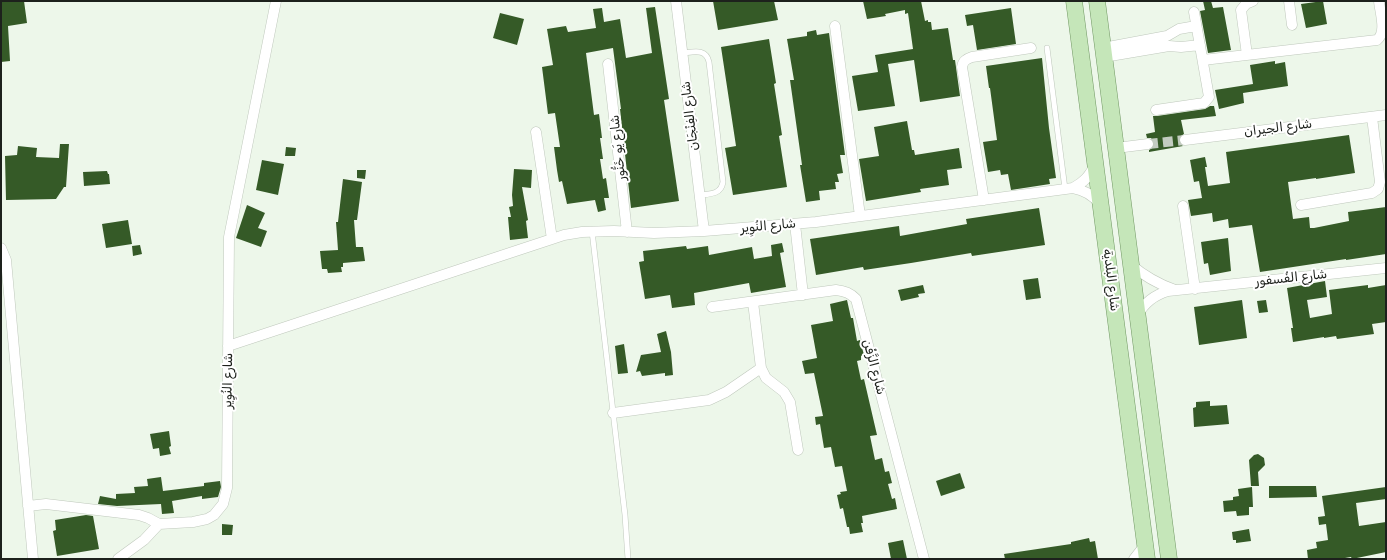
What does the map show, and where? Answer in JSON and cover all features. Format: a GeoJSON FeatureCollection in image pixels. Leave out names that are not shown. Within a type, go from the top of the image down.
{"type":"FeatureCollection","features":[{"type":"Feature","properties":{"kind":"main road","name":"شارع البلدية"},"geometry":{"type":"LineString","coordinates":[[1074,1],[1095,164],[1102,206],[1146,552]]}},
{"type":"Feature","properties":{"kind":"main road","name":"شارع البلدية"},"geometry":{"type":"LineString","coordinates":[[1097,1],[1168,559]]}},
{"type":"Feature","properties":{"kind":"street"},"geometry":{"type":"LineString","coordinates":[[228,346],[229,237],[276,1]]}},
{"type":"Feature","properties":{"kind":"street","name":"شارع الفِنْجَان"},"geometry":{"type":"LineString","coordinates":[[676,1],[704,231]]}},
{"type":"Feature","properties":{"kind":"street"},"geometry":{"type":"LineString","coordinates":[[1247,55],[1242,10],[1246,4],[1253,1]]}},
{"type":"Feature","properties":{"kind":"street"},"geometry":{"type":"LineString","coordinates":[[1288,1],[1292,25]]}},
{"type":"Feature","properties":{"kind":"street"},"geometry":{"type":"LineString","coordinates":[[1202,60],[1377,40],[1380,38],[1383,30],[1379,1]]}},
{"type":"Feature","properties":{"kind":"street"},"geometry":{"type":"LineString","coordinates":[[1156,110],[1206,102],[1209,95],[1194,12]]}},
{"type":"Feature","properties":{"kind":"street"},"geometry":{"type":"LineString","coordinates":[[835,26],[860,216]]}},
{"type":"Feature","properties":{"kind":"street"},"geometry":{"type":"LineString","coordinates":[[1104,52],[1167,36],[1179,29],[1196,26]]}},
{"type":"Feature","properties":{"kind":"street"},"geometry":{"type":"LineString","coordinates":[[1104,52],[1169,46],[1181,47],[1200,44]]}},
{"type":"Feature","properties":{"kind":"street"},"geometry":{"type":"LineString","coordinates":[[984,200],[962,67],[963,63],[965,60],[972,57],[1031,48]]}},
{"type":"Feature","properties":{"kind":"street","name":"شارع يَو خَنُّور"},"geometry":{"type":"LineString","coordinates":[[608,64],[627,232]]}},
{"type":"Feature","properties":{"kind":"street","name":"شارع الجيران"},"geometry":{"type":"LineString","coordinates":[[1185,140],[1386,115]]}},
{"type":"Feature","properties":{"kind":"street"},"geometry":{"type":"LineString","coordinates":[[1301,205],[1372,193],[1378,189],[1380,182],[1372,117]]}},
{"type":"Feature","properties":{"kind":"street"},"geometry":{"type":"LineString","coordinates":[[536,132],[552,239]]}},
{"type":"Feature","properties":{"kind":"street"},"geometry":{"type":"LineString","coordinates":[[1116,148],[1148,144]]}},
{"type":"Feature","properties":{"kind":"street","name":"شارع النُوِير"},"geometry":{"type":"LineString","coordinates":[[1069,189],[1084,181],[1089,176],[1095,164]]}},
{"type":"Feature","properties":{"kind":"street","name":"شارع النُوِير"},"geometry":{"type":"LineString","coordinates":[[28,506],[46,504],[139,515],[159,524],[193,522],[207,519],[220,510],[225,499],[227,488],[228,346],[552,239],[574,233],[592,231],[654,233],[795,224],[1069,189],[1080,190],[1093,196],[1102,206]]}},
{"type":"Feature","properties":{"kind":"street"},"geometry":{"type":"LineString","coordinates":[[1183,206],[1195,289]]}},
{"type":"Feature","properties":{"kind":"street"},"geometry":{"type":"LineString","coordinates":[[795,224],[804,295]]}},
{"type":"Feature","properties":{"kind":"street"},"geometry":{"type":"LineString","coordinates":[[1,248],[6,260],[33,559]]}},
{"type":"Feature","properties":{"kind":"street","name":"شارع الفُسفور"},"geometry":{"type":"LineString","coordinates":[[1130,264],[1147,277],[1175,290]]}},
{"type":"Feature","properties":{"kind":"street","name":"شارع الفُسفور"},"geometry":{"type":"LineString","coordinates":[[1137,316],[1145,305],[1155,296],[1168,291],[1386,268]]}},
{"type":"Feature","properties":{"kind":"street","name":"شارع الزَّفْن"},"geometry":{"type":"LineString","coordinates":[[712,307],[844,291],[850,293],[856,299],[924,559]]}},
{"type":"Feature","properties":{"kind":"street"},"geometry":{"type":"LineString","coordinates":[[753,302],[761,368],[766,378],[784,392],[790,402],[798,450]]}},
{"type":"Feature","properties":{"kind":"street"},"geometry":{"type":"LineString","coordinates":[[612,413],[709,400],[726,392],[761,368]]}},
{"type":"Feature","properties":{"kind":"street"},"geometry":{"type":"LineString","coordinates":[[118,559],[144,540],[159,524]]}},
{"type":"Feature","properties":{"kind":"street"},"geometry":{"type":"LineString","coordinates":[[1134,559],[1146,552]]}},
{"type":"Feature","properties":{"kind":"lane"},"geometry":{"type":"LineString","coordinates":[[1047,48],[1069,189]]}},
{"type":"Feature","properties":{"kind":"lane"},"geometry":{"type":"LineString","coordinates":[[682,53],[702,52],[706,54],[709,62],[723,182],[722,187],[716,193],[699,195]]}},
{"type":"Feature","properties":{"kind":"lane"},"geometry":{"type":"LineString","coordinates":[[592,231],[625,516],[628,559]]}},
{"type":"Feature","properties":{"kind":"building"},"geometry":{"type":"Polygon","coordinates":[[[1,1],[24,1],[27,23],[8,26],[10,61],[1,62],[1,1]]]}},
{"type":"Feature","properties":{"kind":"building"},"geometry":{"type":"Polygon","coordinates":[[[713,1],[774,1],[778,20],[718,30],[713,1]]]}},
{"type":"Feature","properties":{"kind":"building"},"geometry":{"type":"Polygon","coordinates":[[[863,1],[921,1],[925,21],[928,20],[928,22],[931,22],[932,30],[948,28],[953,60],[955,60],[960,96],[920,102],[914,60],[888,64],[895,106],[858,111],[852,76],[878,72],[875,55],[913,49],[908,13],[905,14],[905,10],[885,14],[886,16],[867,19],[863,1]]]}},
{"type":"Feature","properties":{"kind":"building"},"geometry":{"type":"Polygon","coordinates":[[[1203,1],[1211,1],[1213,8],[1223,7],[1231,50],[1208,53],[1200,11],[1205,10],[1203,1]]]}},
{"type":"Feature","properties":{"kind":"building"},"geometry":{"type":"Polygon","coordinates":[[[1323,1],[1327,24],[1306,28],[1301,4],[1323,1]]]}},
{"type":"Feature","properties":{"kind":"building"},"geometry":{"type":"Polygon","coordinates":[[[655,7],[669,99],[664,100],[679,201],[631,208],[613,48],[586,53],[594,115],[599,114],[603,159],[600,159],[603,179],[606,178],[609,198],[604,198],[606,210],[598,212],[595,200],[567,204],[562,181],[559,182],[557,170],[554,147],[560,147],[555,113],[548,114],[542,67],[553,65],[547,29],[566,26],[568,32],[596,28],[593,9],[602,8],[604,22],[620,19],[626,58],[652,53],[646,8],[655,7]]]}},
{"type":"Feature","properties":{"kind":"building"},"geometry":{"type":"Polygon","coordinates":[[[1011,8],[1016,44],[977,50],[973,25],[967,26],[965,15],[1011,8]]]}},
{"type":"Feature","properties":{"kind":"building"},"geometry":{"type":"Polygon","coordinates":[[[500,13],[524,19],[517,45],[493,38],[500,13]]]}},
{"type":"Feature","properties":{"kind":"building"},"geometry":{"type":"Polygon","coordinates":[[[816,30],[817,35],[829,33],[845,155],[840,155],[843,173],[837,174],[839,182],[835,182],[836,189],[819,191],[820,200],[806,202],[790,80],[794,80],[787,39],[807,36],[807,32],[816,30]]]}},
{"type":"Feature","properties":{"kind":"building"},"geometry":{"type":"Polygon","coordinates":[[[769,39],[782,135],[779,136],[787,187],[733,195],[725,148],[736,146],[721,47],[769,39]]]}},
{"type":"Feature","properties":{"kind":"building"},"geometry":{"type":"Polygon","coordinates":[[[1042,58],[1056,178],[1049,179],[1050,184],[1011,190],[1008,174],[1001,175],[1000,170],[988,172],[983,142],[997,140],[986,66],[1042,58]]]}},
{"type":"Feature","properties":{"kind":"building"},"geometry":{"type":"Polygon","coordinates":[[[1275,61],[1275,64],[1285,62],[1288,86],[1243,93],[1244,103],[1219,109],[1215,90],[1253,84],[1250,65],[1275,61]]]}},
{"type":"Feature","properties":{"kind":"building"},"geometry":{"type":"Polygon","coordinates":[[[1210,106],[1214,106],[1216,116],[1181,120],[1184,134],[1179,137],[1179,140],[1180,144],[1183,146],[1149,152],[1149,150],[1154,147],[1154,143],[1151,138],[1147,138],[1146,134],[1155,132],[1153,116],[1205,109],[1210,106]]]}},
{"type":"Feature","properties":{"kind":"building"},"geometry":{"type":"Polygon","coordinates":[[[907,121],[912,150],[914,150],[915,155],[959,148],[962,168],[947,170],[949,185],[920,189],[921,192],[866,201],[859,159],[879,156],[874,127],[907,121]]]}},
{"type":"Feature","properties":{"kind":"building"},"geometry":{"type":"Polygon","coordinates":[[[1349,135],[1355,173],[1288,182],[1293,219],[1309,217],[1310,228],[1314,228],[1349,221],[1348,212],[1386,207],[1386,254],[1260,272],[1252,225],[1229,228],[1228,219],[1213,222],[1212,213],[1191,216],[1188,200],[1202,198],[1199,181],[1194,182],[1190,160],[1205,157],[1208,186],[1230,183],[1226,152],[1349,135]]]}},
{"type":"Feature","properties":{"kind":"building"},"geometry":{"type":"Polygon","coordinates":[[[60,144],[69,144],[66,187],[64,187],[56,199],[6,200],[5,156],[17,155],[18,146],[37,148],[36,157],[59,158],[60,144]]]}},
{"type":"Feature","properties":{"kind":"building"},"geometry":{"type":"Polygon","coordinates":[[[286,147],[296,148],[295,156],[285,156],[286,147]]]}},
{"type":"Feature","properties":{"kind":"building"},"geometry":{"type":"Polygon","coordinates":[[[262,160],[284,164],[278,195],[256,190],[262,160]]]}},
{"type":"Feature","properties":{"kind":"building"},"geometry":{"type":"Polygon","coordinates":[[[514,169],[532,170],[531,188],[522,187],[528,220],[526,221],[528,238],[510,240],[508,217],[511,217],[509,207],[513,206],[512,195],[514,169]]]}},
{"type":"Feature","properties":{"kind":"building"},"geometry":{"type":"Polygon","coordinates":[[[357,170],[366,170],[365,179],[357,178],[357,170]]]}},
{"type":"Feature","properties":{"kind":"building"},"geometry":{"type":"Polygon","coordinates":[[[107,171],[109,174],[110,184],[84,186],[83,172],[107,171]]]}},
{"type":"Feature","properties":{"kind":"building"},"geometry":{"type":"Polygon","coordinates":[[[343,179],[362,182],[357,220],[354,220],[356,247],[363,247],[365,261],[343,263],[343,267],[341,267],[342,272],[328,273],[327,269],[322,269],[320,251],[338,250],[336,222],[338,222],[343,179]]]}},
{"type":"Feature","properties":{"kind":"building"},"geometry":{"type":"Polygon","coordinates":[[[247,205],[265,213],[258,228],[267,231],[261,247],[236,238],[247,205]]]}},
{"type":"Feature","properties":{"kind":"building"},"geometry":{"type":"Polygon","coordinates":[[[1039,208],[1045,245],[972,256],[971,253],[864,270],[863,267],[816,275],[810,239],[899,226],[900,236],[967,224],[966,219],[1039,208]]]}},
{"type":"Feature","properties":{"kind":"building"},"geometry":{"type":"Polygon","coordinates":[[[128,220],[132,244],[106,248],[102,224],[128,220]]]}},
{"type":"Feature","properties":{"kind":"building"},"geometry":{"type":"Polygon","coordinates":[[[1228,238],[1231,271],[1210,275],[1208,263],[1204,264],[1201,242],[1228,238]]]}},
{"type":"Feature","properties":{"kind":"building"},"geometry":{"type":"Polygon","coordinates":[[[782,243],[784,252],[780,253],[786,287],[751,293],[749,283],[694,293],[695,305],[672,308],[670,295],[645,299],[639,262],[644,261],[643,251],[686,246],[687,249],[708,246],[709,255],[752,247],[754,259],[772,256],[771,245],[782,243]]]}},
{"type":"Feature","properties":{"kind":"building"},"geometry":{"type":"Polygon","coordinates":[[[140,245],[142,254],[133,256],[132,246],[140,245]]]}},
{"type":"Feature","properties":{"kind":"building"},"geometry":{"type":"Polygon","coordinates":[[[1038,278],[1041,298],[1026,300],[1023,280],[1038,278]]]}},
{"type":"Feature","properties":{"kind":"building"},"geometry":{"type":"Polygon","coordinates":[[[1325,281],[1327,297],[1307,300],[1310,318],[1332,314],[1329,290],[1368,285],[1368,288],[1386,285],[1386,322],[1372,324],[1374,334],[1337,339],[1336,336],[1324,337],[1293,342],[1291,328],[1293,328],[1287,288],[1325,281]]]}},
{"type":"Feature","properties":{"kind":"building"},"geometry":{"type":"Polygon","coordinates":[[[923,285],[925,293],[918,294],[919,297],[901,301],[898,290],[923,285]]]}},
{"type":"Feature","properties":{"kind":"building"},"geometry":{"type":"Polygon","coordinates":[[[847,300],[851,318],[853,318],[857,341],[860,340],[864,355],[861,356],[861,360],[857,361],[861,380],[864,379],[877,435],[870,436],[875,460],[882,458],[885,472],[889,471],[892,483],[888,484],[892,499],[895,498],[897,509],[862,516],[863,523],[861,523],[863,532],[850,534],[843,508],[840,509],[837,495],[841,494],[840,492],[847,491],[842,466],[835,467],[831,447],[824,448],[820,424],[816,425],[815,417],[823,416],[814,373],[805,374],[802,361],[817,358],[811,325],[833,321],[830,304],[847,300]]]}},
{"type":"Feature","properties":{"kind":"building"},"geometry":{"type":"Polygon","coordinates":[[[1242,300],[1247,338],[1199,345],[1194,307],[1242,300]]]}},
{"type":"Feature","properties":{"kind":"building"},"geometry":{"type":"Polygon","coordinates":[[[1266,300],[1268,312],[1259,313],[1257,301],[1266,300]]]}},
{"type":"Feature","properties":{"kind":"building"},"geometry":{"type":"Polygon","coordinates":[[[666,331],[671,352],[673,375],[665,376],[665,373],[642,376],[640,371],[636,372],[641,355],[661,352],[657,334],[666,331]]]}},
{"type":"Feature","properties":{"kind":"building"},"geometry":{"type":"Polygon","coordinates":[[[624,344],[628,373],[618,374],[615,346],[624,344]]]}},
{"type":"Feature","properties":{"kind":"building"},"geometry":{"type":"Polygon","coordinates":[[[1210,401],[1210,406],[1227,405],[1229,424],[1194,427],[1193,408],[1196,407],[1196,402],[1210,401]]]}},
{"type":"Feature","properties":{"kind":"building"},"geometry":{"type":"Polygon","coordinates":[[[169,431],[171,446],[169,447],[171,454],[160,456],[159,448],[153,449],[150,434],[169,431]]]}},
{"type":"Feature","properties":{"kind":"building"},"geometry":{"type":"Polygon","coordinates":[[[1258,454],[1264,458],[1265,465],[1258,472],[1259,486],[1251,486],[1249,460],[1254,455],[1258,454]]]}},
{"type":"Feature","properties":{"kind":"building"},"geometry":{"type":"Polygon","coordinates":[[[960,473],[965,488],[941,496],[936,481],[960,473]]]}},
{"type":"Feature","properties":{"kind":"building"},"geometry":{"type":"Polygon","coordinates":[[[161,477],[163,491],[204,486],[204,483],[220,481],[221,487],[218,497],[202,499],[202,496],[172,501],[174,513],[162,514],[161,504],[117,506],[98,504],[100,496],[116,499],[116,494],[135,493],[134,487],[148,486],[147,479],[161,477]]]}},
{"type":"Feature","properties":{"kind":"building"},"geometry":{"type":"Polygon","coordinates":[[[1269,486],[1316,486],[1317,497],[1269,498],[1269,486]]]}},
{"type":"Feature","properties":{"kind":"building"},"geometry":{"type":"Polygon","coordinates":[[[1252,487],[1253,507],[1249,507],[1249,515],[1237,516],[1236,511],[1224,512],[1223,501],[1233,500],[1233,497],[1239,496],[1238,489],[1252,487]]]}},
{"type":"Feature","properties":{"kind":"building"},"geometry":{"type":"Polygon","coordinates":[[[1386,487],[1386,499],[1356,503],[1359,526],[1386,522],[1386,552],[1352,559],[1351,557],[1339,559],[1308,559],[1307,550],[1317,548],[1316,542],[1328,540],[1326,524],[1319,525],[1318,517],[1325,516],[1322,496],[1386,487]]]}},
{"type":"Feature","properties":{"kind":"building"},"geometry":{"type":"Polygon","coordinates":[[[86,515],[93,516],[99,549],[57,556],[53,531],[56,530],[55,520],[86,515]]]}},
{"type":"Feature","properties":{"kind":"building"},"geometry":{"type":"Polygon","coordinates":[[[222,524],[233,525],[232,535],[222,535],[222,524]]]}},
{"type":"Feature","properties":{"kind":"building"},"geometry":{"type":"Polygon","coordinates":[[[1249,529],[1251,541],[1236,543],[1236,540],[1233,540],[1232,532],[1249,529]]]}},
{"type":"Feature","properties":{"kind":"building"},"geometry":{"type":"Polygon","coordinates":[[[1089,538],[1090,542],[1095,541],[1098,559],[1005,559],[1004,554],[1071,544],[1071,542],[1089,538]]]}},
{"type":"Feature","properties":{"kind":"building"},"geometry":{"type":"Polygon","coordinates":[[[903,540],[907,559],[891,559],[888,543],[903,540]]]}},
{"type":"Feature","properties":{"kind":"tunnel"},"geometry":{"type":"LineString","coordinates":[[1148,144],[1185,140]]}}]}
